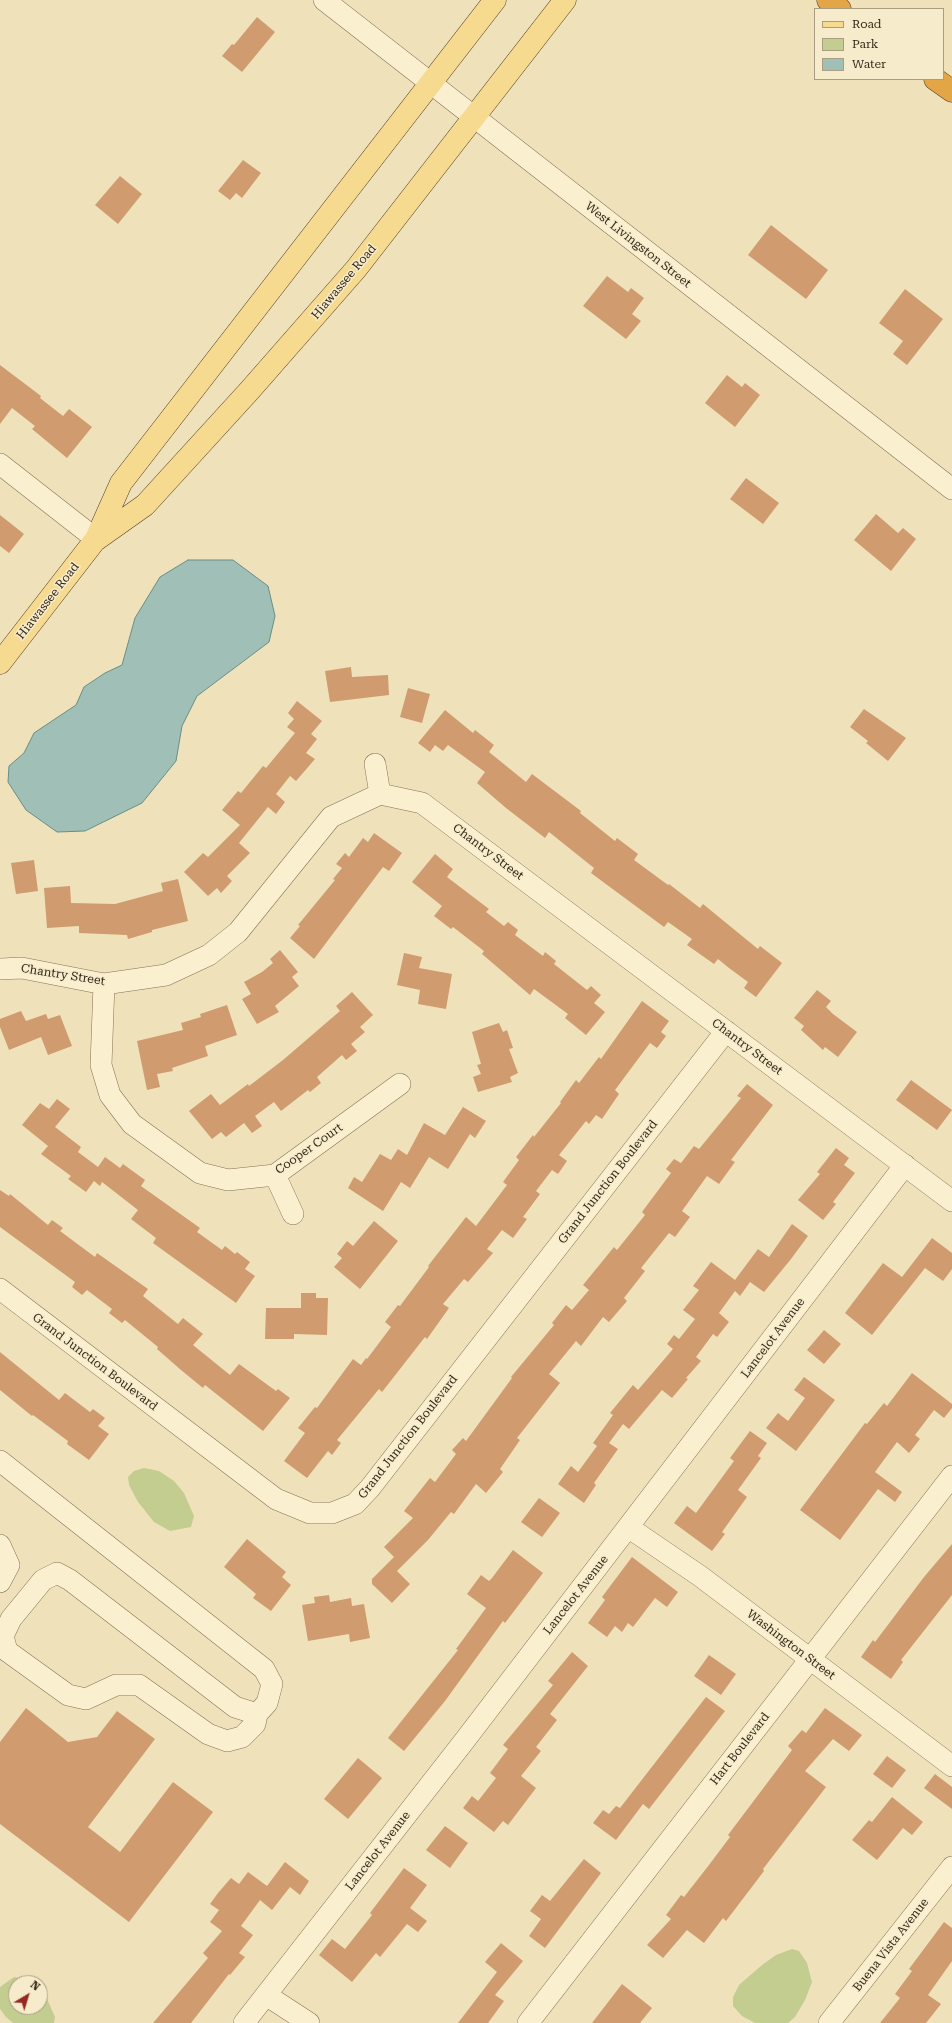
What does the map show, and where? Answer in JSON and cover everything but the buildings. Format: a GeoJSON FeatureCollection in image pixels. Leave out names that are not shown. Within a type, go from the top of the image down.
{"type":"FeatureCollection","features":[{"type":"Feature","properties":{"kind":"highway"},"geometry":{"type":"LineString","coordinates":[[828,0],[839,8]]}},
{"type":"Feature","properties":{"kind":"highway"},"geometry":{"type":"LineString","coordinates":[[936,80],[952,91]]}},
{"type":"Feature","properties":{"kind":"main road","name":"Hiawassee Road"},"geometry":{"type":"LineString","coordinates":[[0,663],[96,539],[121,483],[496,0]]}},
{"type":"Feature","properties":{"kind":"main road","name":"Hiawassee Road"},"geometry":{"type":"LineString","coordinates":[[96,539],[145,505],[250,390],[356,269],[565,0]]}},
{"type":"Feature","properties":{"kind":"street","name":"West Livingston Street"},"geometry":{"type":"LineString","coordinates":[[324,0],[952,489]]}},
{"type":"Feature","properties":{"kind":"street"},"geometry":{"type":"LineString","coordinates":[[0,464],[96,539]]}},
{"type":"Feature","properties":{"kind":"street"},"geometry":{"type":"LineString","coordinates":[[375,764],[380,794]]}},
{"type":"Feature","properties":{"kind":"street","name":"Chantry Street"},"geometry":{"type":"LineString","coordinates":[[0,969],[22,968],[104,984],[166,975],[210,955],[238,932],[331,817],[380,794],[422,803],[952,1201]]}},
{"type":"Feature","properties":{"kind":"street","name":"Cooper Court"},"geometry":{"type":"LineString","coordinates":[[104,984],[101,1065],[110,1095],[132,1124],[200,1173],[228,1180],[275,1175],[400,1084]]}},
{"type":"Feature","properties":{"kind":"street","name":"Grand Junction Boulevard"},"geometry":{"type":"LineString","coordinates":[[0,1289],[276,1499],[310,1513],[332,1513],[355,1504],[370,1488],[726,1031]]}},
{"type":"Feature","properties":{"kind":"street","name":"Lancelot Avenue"},"geometry":{"type":"LineString","coordinates":[[244,2023],[628,1527],[905,1165]]}},
{"type":"Feature","properties":{"kind":"street"},"geometry":{"type":"LineString","coordinates":[[275,1175],[293,1214]]}},
{"type":"Feature","properties":{"kind":"street"},"geometry":{"type":"LineString","coordinates":[[0,1461],[264,1669],[272,1684],[267,1703],[257,1714],[255,1724],[242,1737],[227,1741],[208,1734],[139,1685],[116,1685],[86,1699],[68,1695],[7,1651],[3,1636],[11,1619],[43,1580],[57,1573],[70,1580],[235,1707],[257,1714]]}},
{"type":"Feature","properties":{"kind":"street","name":"Hart Boulevard"},"geometry":{"type":"LineString","coordinates":[[528,2023],[952,1476]]}},
{"type":"Feature","properties":{"kind":"street","name":"Washington Street"},"geometry":{"type":"LineString","coordinates":[[628,1527],[700,1576],[952,1766]]}},
{"type":"Feature","properties":{"kind":"street"},"geometry":{"type":"LineString","coordinates":[[0,1545],[9,1565],[0,1582]]}},
{"type":"Feature","properties":{"kind":"street","name":"Buena Vista Avenue"},"geometry":{"type":"LineString","coordinates":[[829,2023],[952,1867]]}},
{"type":"Feature","properties":{"kind":"street"},"geometry":{"type":"LineString","coordinates":[[266,1995],[309,2023]]}},
{"type":"Feature","properties":{"kind":"green space"},"geometry":{"type":"Polygon","coordinates":[[[144,1468],[159,1471],[174,1481],[184,1493],[194,1516],[191,1527],[170,1531],[154,1522],[138,1502],[129,1485],[128,1477],[134,1471],[144,1468]]]}},
{"type":"Feature","properties":{"kind":"green space"},"geometry":{"type":"Polygon","coordinates":[[[792,1949],[799,1951],[807,1963],[812,1982],[805,2000],[795,2017],[788,2023],[755,2023],[742,2016],[733,2006],[733,1997],[739,1985],[776,1955],[792,1949]]]}},
{"type":"Feature","properties":{"kind":"green space"},"geometry":{"type":"Polygon","coordinates":[[[8,1981],[8,2015],[48,2015],[48,2001],[55,2017],[54,2023],[13,2023],[0,2009],[0,1987],[8,1981]]]}},
{"type":"Feature","properties":{"kind":"water"},"geometry":{"type":"Polygon","coordinates":[[[188,560],[233,560],[268,586],[275,616],[269,642],[197,696],[182,726],[176,761],[142,803],[85,831],[57,832],[26,810],[8,782],[9,766],[24,753],[34,733],[76,705],[84,687],[105,673],[122,665],[135,618],[160,577],[188,560]]]}}]}
